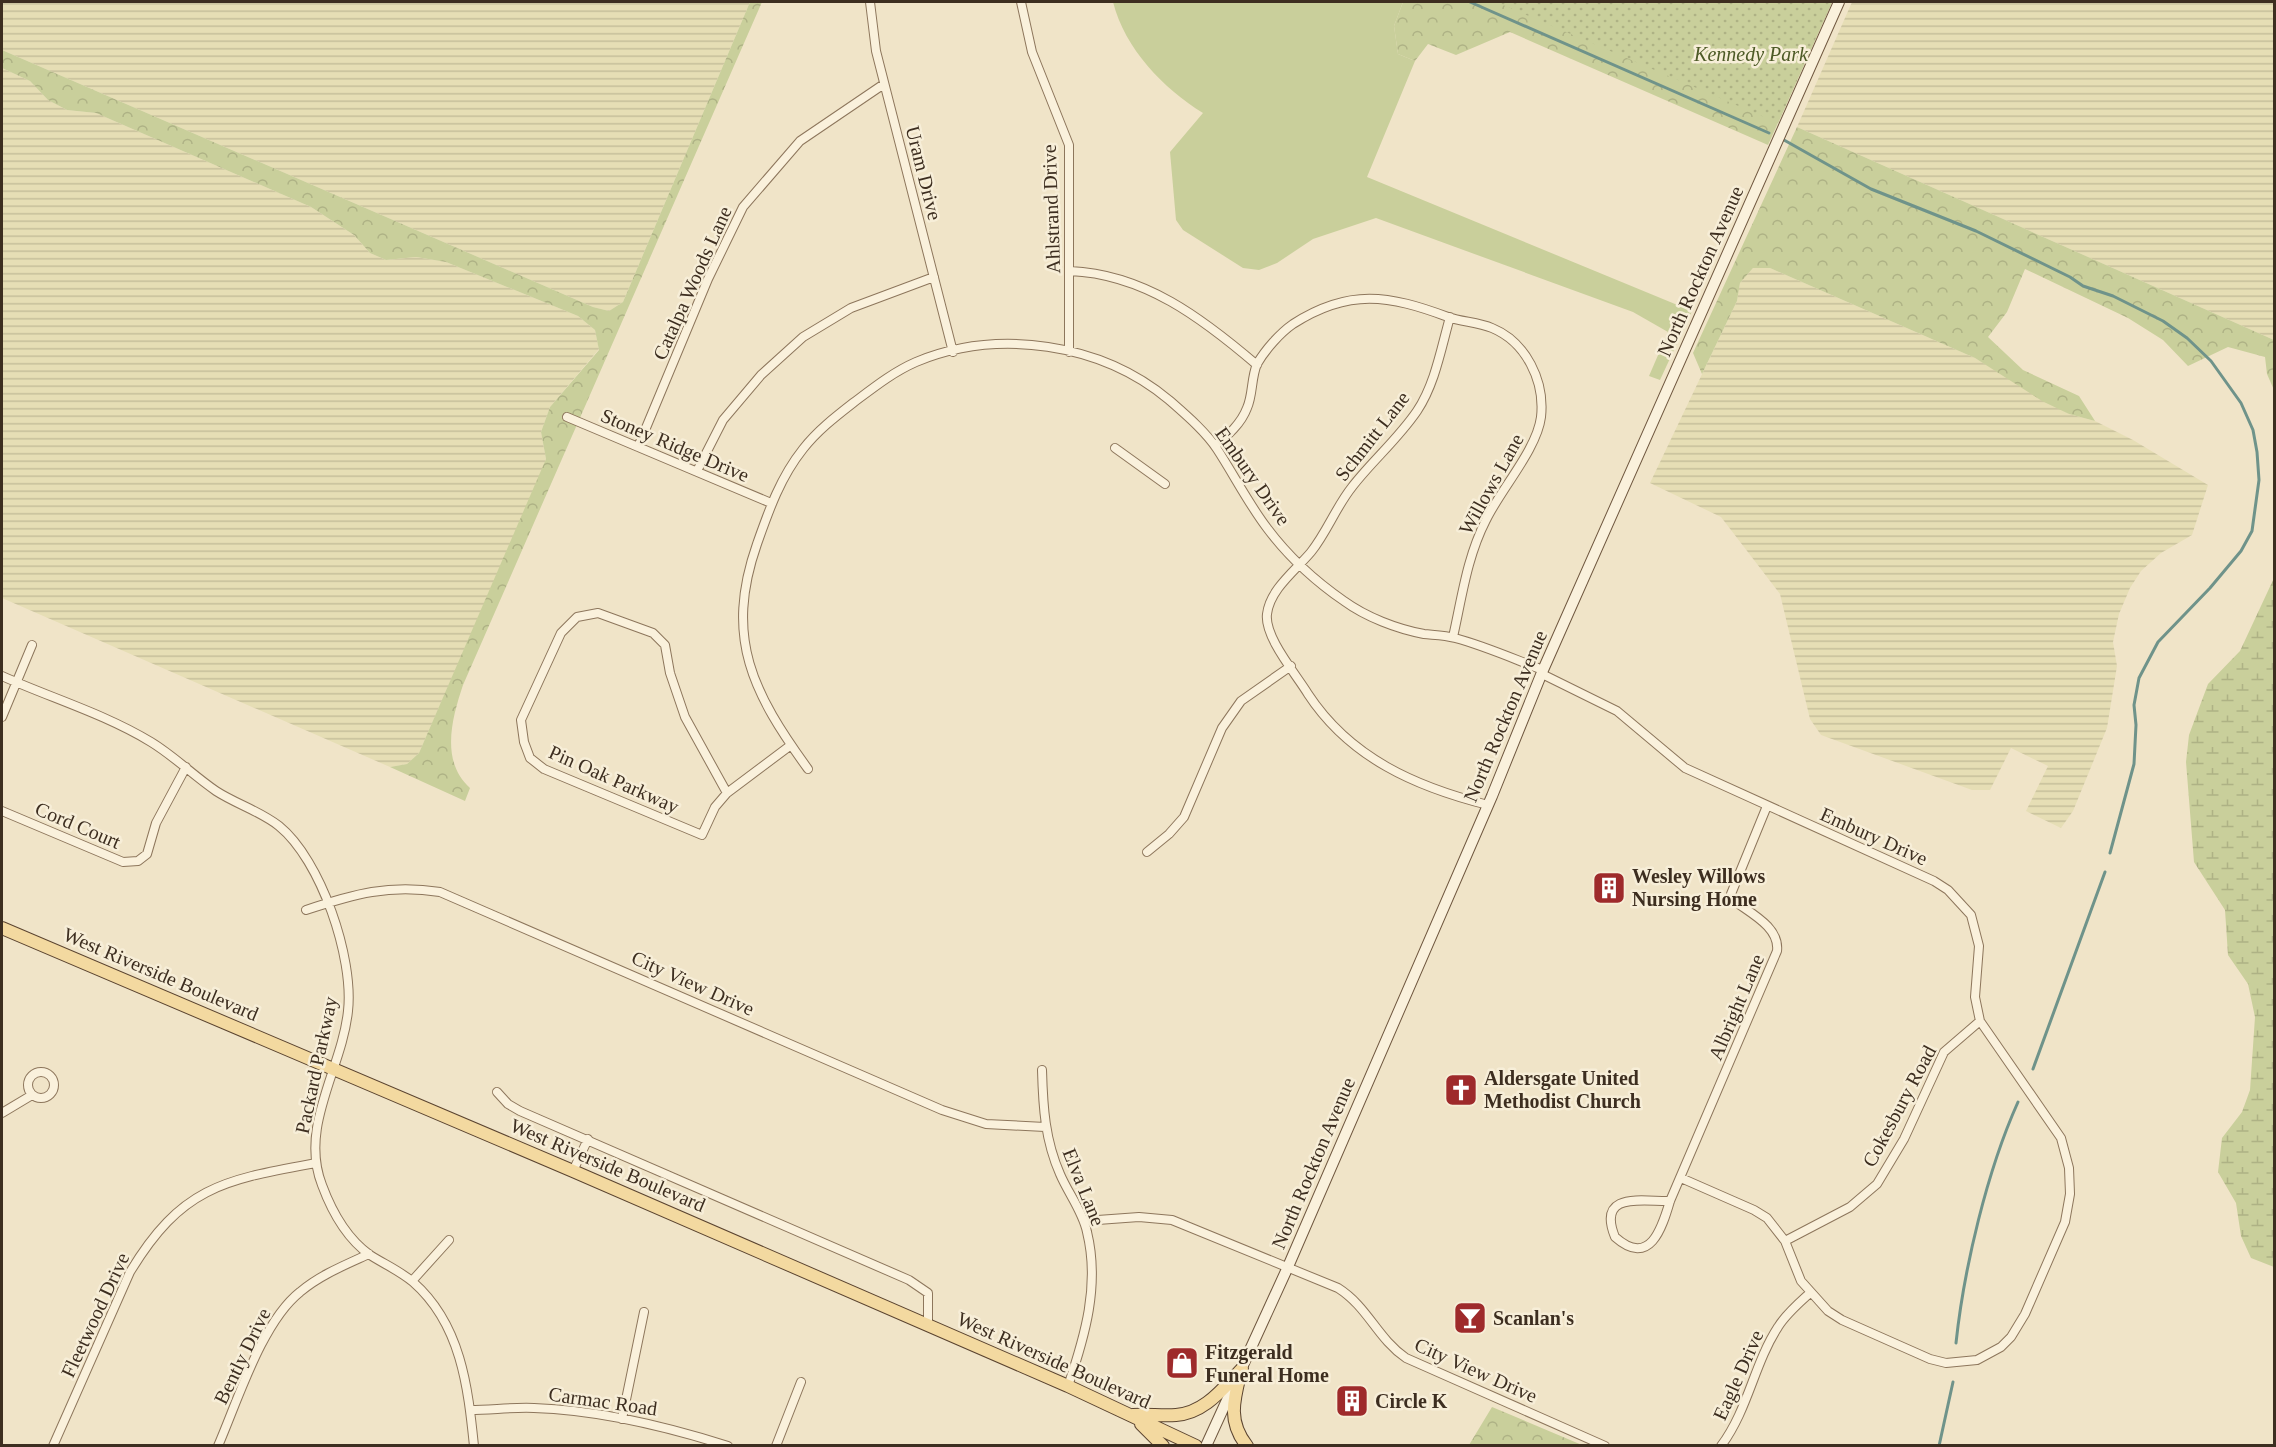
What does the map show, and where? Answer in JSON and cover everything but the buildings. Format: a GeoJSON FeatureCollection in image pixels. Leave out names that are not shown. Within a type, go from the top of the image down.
{"type":"FeatureCollection","features":[{"type":"Feature","properties":{"kind":"main road","name":"West Riverside Boulevard"},"geometry":{"type":"LineString","coordinates":[[2,928],[334,1068],[928,1325],[1068,1386],[1196,1446]]}},
{"type":"Feature","properties":{"kind":"main road"},"geometry":{"type":"LineString","coordinates":[[1131,1415],[1175,1415],[1198,1408],[1209,1401],[1242,1369]]}},
{"type":"Feature","properties":{"kind":"main road"},"geometry":{"type":"LineString","coordinates":[[1242,1369],[1232,1413],[1235,1427],[1247,1446]]}},
{"type":"Feature","properties":{"kind":"main road"},"geometry":{"type":"LineString","coordinates":[[1131,1415],[1163,1446]]}},
{"type":"Feature","properties":{"kind":"street","name":"Uram Drive"},"geometry":{"type":"LineString","coordinates":[[870,2],[870,14],[884,84],[953,352]]}},
{"type":"Feature","properties":{"kind":"street","name":"Ahlstrand Drive"},"geometry":{"type":"LineString","coordinates":[[1021,2],[1032,52],[1069,145],[1069,352]]}},
{"type":"Feature","properties":{"kind":"street","name":"North Rockton Avenue"},"geometry":{"type":"LineString","coordinates":[[1206,1446],[1287,1269],[1488,805],[1542,672],[1839,2]]}},
{"type":"Feature","properties":{"kind":"street","name":"Catalpa Woods Lane"},"geometry":{"type":"LineString","coordinates":[[638,447],[716,259],[743,207],[800,141],[884,84]]}},
{"type":"Feature","properties":{"kind":"street"},"geometry":{"type":"LineString","coordinates":[[1070,271],[1094,272],[1147,289],[1188,309],[1257,365]]}},
{"type":"Feature","properties":{"kind":"street"},"geometry":{"type":"LineString","coordinates":[[697,471],[723,420],[761,375],[803,337],[851,308],[934,277]]}},
{"type":"Feature","properties":{"kind":"street","name":"Willows Lane"},"geometry":{"type":"LineString","coordinates":[[1215,446],[1237,426],[1247,408],[1257,365],[1275,340],[1292,325],[1332,303],[1373,298],[1405,301],[1450,317],[1492,328],[1525,352],[1542,400],[1536,438],[1486,519],[1470,558],[1453,637]]}},
{"type":"Feature","properties":{"kind":"street","name":"Schmitt Lane"},"geometry":{"type":"LineString","coordinates":[[1450,317],[1428,390],[1418,410],[1392,444],[1353,486],[1311,552],[1271,600],[1267,616],[1271,636],[1325,719],[1361,753],[1440,793],[1488,805]]}},
{"type":"Feature","properties":{"kind":"street","name":"Embury Drive"},"geometry":{"type":"LineString","coordinates":[[808,769],[758,692],[749,665],[742,623],[745,584],[771,503],[802,450],[838,414],[892,375],[917,362],[976,346],[1013,344],[1054,347],[1085,355],[1142,381],[1168,399],[1215,446],[1267,528],[1298,565],[1345,602],[1384,622],[1422,633],[1453,637],[1542,672],[1617,711],[1685,768],[1934,881],[1960,901],[1976,928],[1979,946],[1975,997],[1980,1021],[2061,1138],[2071,1182],[2065,1222],[2019,1325],[2001,1347],[1988,1356],[1962,1364],[1930,1359],[1842,1320],[1810,1293]]}},
{"type":"Feature","properties":{"kind":"street","name":"Stoney Ridge Drive"},"geometry":{"type":"LineString","coordinates":[[567,417],[771,503]]}},
{"type":"Feature","properties":{"kind":"street"},"geometry":{"type":"LineString","coordinates":[[1115,448],[1165,484]]}},
{"type":"Feature","properties":{"kind":"street","name":"Pin Oak Parkway"},"geometry":{"type":"LineString","coordinates":[[598,613],[653,633],[665,645],[670,673],[685,717],[727,793],[715,807],[702,835],[544,769],[530,758],[524,742],[521,720],[561,633],[577,617],[598,613]]}},
{"type":"Feature","properties":{"kind":"street"},"geometry":{"type":"LineString","coordinates":[[2,717],[32,645]]}},
{"type":"Feature","properties":{"kind":"street"},"geometry":{"type":"LineString","coordinates":[[1147,852],[1169,834],[1184,817],[1222,728],[1241,701],[1291,666]]}},
{"type":"Feature","properties":{"kind":"street","name":"Packard Parkway"},"geometry":{"type":"LineString","coordinates":[[2,676],[136,734],[186,767],[216,791],[272,821],[289,835],[312,866],[327,903],[347,966],[349,989],[345,1032],[317,1123],[316,1162],[327,1200],[339,1223],[351,1239],[369,1254],[412,1281],[441,1315],[454,1340],[470,1410],[474,1446]]}},
{"type":"Feature","properties":{"kind":"street"},"geometry":{"type":"LineString","coordinates":[[727,793],[791,745]]}},
{"type":"Feature","properties":{"kind":"street","name":"Cord Court"},"geometry":{"type":"LineString","coordinates":[[2,811],[132,863],[143,858],[156,823],[186,767]]}},
{"type":"Feature","properties":{"kind":"street","name":"Albright Lane"},"geometry":{"type":"LineString","coordinates":[[1670,1201],[1642,1198],[1629,1199],[1620,1204],[1613,1211],[1615,1237],[1632,1248],[1651,1244],[1662,1228],[1670,1201],[1777,951],[1776,938],[1772,930],[1733,900],[1731,894],[1767,806]]}},
{"type":"Feature","properties":{"kind":"street","name":"City View Drive"},"geometry":{"type":"LineString","coordinates":[[306,910],[363,892],[395,888],[440,892],[942,1110],[986,1124],[1045,1127]]}},
{"type":"Feature","properties":{"kind":"street","name":"Cokesbury Road"},"geometry":{"type":"LineString","coordinates":[[1785,1241],[1850,1208],[1877,1184],[1904,1139],[1944,1052],[1980,1021]]}},
{"type":"Feature","properties":{"kind":"street","name":"Elva Lane"},"geometry":{"type":"LineString","coordinates":[[1042,1070],[1045,1127],[1059,1171],[1084,1221],[1091,1262],[1091,1300],[1068,1386]]}},
{"type":"Feature","properties":{"kind":"street"},"geometry":{"type":"LineString","coordinates":[[497,1092],[508,1104],[520,1111],[924,1288],[929,1297],[928,1325]]}},
{"type":"Feature","properties":{"kind":"street"},"geometry":{"type":"LineString","coordinates":[[2,1113],[32,1095]]}},
{"type":"Feature","properties":{"kind":"street"},"geometry":{"type":"LineString","coordinates":[[573,1171],[588,1139]]}},
{"type":"Feature","properties":{"kind":"street","name":"Fleetwood Drive"},"geometry":{"type":"LineString","coordinates":[[53,1446],[130,1272],[146,1245],[161,1227],[177,1212],[220,1184],[242,1176],[316,1162]]}},
{"type":"Feature","properties":{"kind":"street"},"geometry":{"type":"LineString","coordinates":[[1681,1178],[1754,1210],[1772,1223],[1785,1241],[1793,1265],[1810,1293]]}},
{"type":"Feature","properties":{"kind":"street","name":"City View Drive"},"geometry":{"type":"LineString","coordinates":[[1084,1221],[1139,1217],[1172,1220],[1338,1288],[1354,1299],[1393,1349],[1423,1367],[1605,1446]]}},
{"type":"Feature","properties":{"kind":"street"},"geometry":{"type":"LineString","coordinates":[[412,1281],[449,1239]]}},
{"type":"Feature","properties":{"kind":"street","name":"Bently Drive"},"geometry":{"type":"LineString","coordinates":[[218,1446],[275,1319],[299,1292],[330,1272],[369,1254]]}},
{"type":"Feature","properties":{"kind":"street","name":"Eagle Drive"},"geometry":{"type":"LineString","coordinates":[[1722,1446],[1737,1422],[1771,1339],[1786,1316],[1810,1293]]}},
{"type":"Feature","properties":{"kind":"street"},"geometry":{"type":"LineString","coordinates":[[622,1419],[644,1312]]}},
{"type":"Feature","properties":{"kind":"street"},"geometry":{"type":"LineString","coordinates":[[776,1446],[801,1382]]}},
{"type":"Feature","properties":{"kind":"street","name":"Carmac Road"},"geometry":{"type":"LineString","coordinates":[[470,1410],[533,1408],[573,1410],[664,1427],[728,1446]]}},
{"type":"Feature","properties":{"kind":"shaded area"},"geometry":{"type":"Polygon","coordinates":[[[2,2],[750,2],[623,302],[609,311],[593,307],[2,50],[2,2]]]}},
{"type":"Feature","properties":{"kind":"shaded area"},"geometry":{"type":"Polygon","coordinates":[[[1852,2],[2274,2],[2274,340],[1797,127],[1852,2]]]}},
{"type":"Feature","properties":{"kind":"shaded area"},"geometry":{"type":"Polygon","coordinates":[[[2,68],[30,81],[48,100],[67,110],[96,113],[311,207],[354,235],[370,253],[386,260],[416,257],[446,262],[578,316],[595,330],[599,349],[550,407],[541,432],[546,459],[537,483],[419,753],[407,764],[390,767],[2,598],[2,68]]]}},
{"type":"Feature","properties":{"kind":"shaded area"},"geometry":{"type":"Polygon","coordinates":[[[1753,268],[1770,268],[1975,358],[2069,414],[2095,421],[2133,440],[2208,485],[2192,535],[2161,553],[2141,571],[2130,588],[2119,614],[2113,642],[2117,666],[2107,728],[2073,811],[2061,828],[2026,811],[2048,766],[2011,748],[1990,790],[1972,790],[1821,735],[1810,719],[1780,594],[1721,517],[1650,483],[1737,301],[1740,283],[1753,268]]]}},
{"type":"Feature","properties":{"kind":"green space"},"geometry":{"type":"Polygon","coordinates":[[[750,2],[762,2],[463,685],[455,711],[451,739],[455,765],[470,788],[465,801],[390,767],[407,764],[419,753],[546,459],[541,432],[550,407],[599,350],[595,330],[578,316],[446,262],[416,257],[386,260],[370,253],[354,235],[311,207],[96,113],[67,110],[48,100],[30,81],[2,68],[2,50],[593,307],[609,311],[623,302],[750,2]]]}},
{"type":"Feature","properties":{"kind":"green space"},"geometry":{"type":"Polygon","coordinates":[[[1113,2],[1403,2],[1394,26],[1398,54],[1415,61],[1367,177],[1692,311],[1660,380],[1649,376],[1668,332],[1633,312],[1376,218],[1313,239],[1277,263],[1259,270],[1243,268],[1183,230],[1176,220],[1170,152],[1203,113],[1174,92],[1148,66],[1126,36],[1113,2]]]}},
{"type":"Feature","properties":{"kind":"green space","name":"Kennedy Park"},"geometry":{"type":"Polygon","coordinates":[[[1403,2],[1832,2],[1768,145],[1510,32],[1456,55],[1428,44],[1415,61],[1398,54],[1394,26],[1403,2]]]}},
{"type":"Feature","properties":{"kind":"green space","name":"Kennedy Park"},"geometry":{"type":"Polygon","coordinates":[[[1496,2],[1832,2],[1778,123],[1496,2]]]}},
{"type":"Feature","properties":{"kind":"green space"},"geometry":{"type":"Polygon","coordinates":[[[1797,127],[2274,340],[2274,390],[2267,374],[2265,357],[2228,347],[2188,366],[2163,340],[2128,318],[2025,269],[2007,312],[1988,337],[2023,370],[2079,396],[2095,421],[2069,414],[2042,401],[1975,358],[1770,268],[1753,268],[1740,283],[1737,301],[1702,374],[1693,353],[1797,127]]]}},
{"type":"Feature","properties":{"kind":"green space"},"geometry":{"type":"Polygon","coordinates":[[[2274,578],[2274,1267],[2251,1258],[2241,1236],[2236,1203],[2218,1172],[2222,1138],[2242,1112],[2250,1090],[2255,1017],[2248,984],[2228,955],[2225,910],[2194,862],[2186,762],[2189,735],[2208,684],[2240,651],[2274,578]]]}},
{"type":"Feature","properties":{"kind":"green space"},"geometry":{"type":"Polygon","coordinates":[[[1492,1407],[1504,1412],[1582,1445],[1469,1445],[1492,1407]]]}},
{"type":"Feature","properties":{"kind":"waterway"},"geometry":{"type":"LineString","coordinates":[[1470,2],[1769,133]]}},
{"type":"Feature","properties":{"kind":"waterway"},"geometry":{"type":"LineString","coordinates":[[1784,140],[1871,189],[1976,231],[2070,277],[2083,286],[2113,296],[2163,321],[2187,338],[2211,361],[2241,403],[2253,430],[2257,452],[2259,480],[2252,531],[2241,551],[2210,588],[2158,642],[2139,678],[2134,705],[2136,725],[2134,764],[2110,853]]}},
{"type":"Feature","properties":{"kind":"waterway"},"geometry":{"type":"LineString","coordinates":[[2033,1069],[2105,872]]}},
{"type":"Feature","properties":{"kind":"waterway"},"geometry":{"type":"LineString","coordinates":[[1956,1343],[1978,1220],[1996,1158],[2018,1102]]}},
{"type":"Feature","properties":{"kind":"waterway"},"geometry":{"type":"LineString","coordinates":[[1939,1446],[1953,1382]]}},
{"type":"Feature","properties":{"kind":"place","name":"Wesley Willows Nursing Home"},"geometry":{"type":"Point","coordinates":[1609,888]}},
{"type":"Feature","properties":{"kind":"place","name":"Aldersgate United Methodist Church"},"geometry":{"type":"Point","coordinates":[1461,1090]}},
{"type":"Feature","properties":{"kind":"place","name":"Scanlan's"},"geometry":{"type":"Point","coordinates":[1470,1318]}},
{"type":"Feature","properties":{"kind":"place","name":"Fitzgerald Funeral Home"},"geometry":{"type":"Point","coordinates":[1182,1363]}},
{"type":"Feature","properties":{"kind":"place","name":"Circle K"},"geometry":{"type":"Point","coordinates":[1352,1401]}}]}
